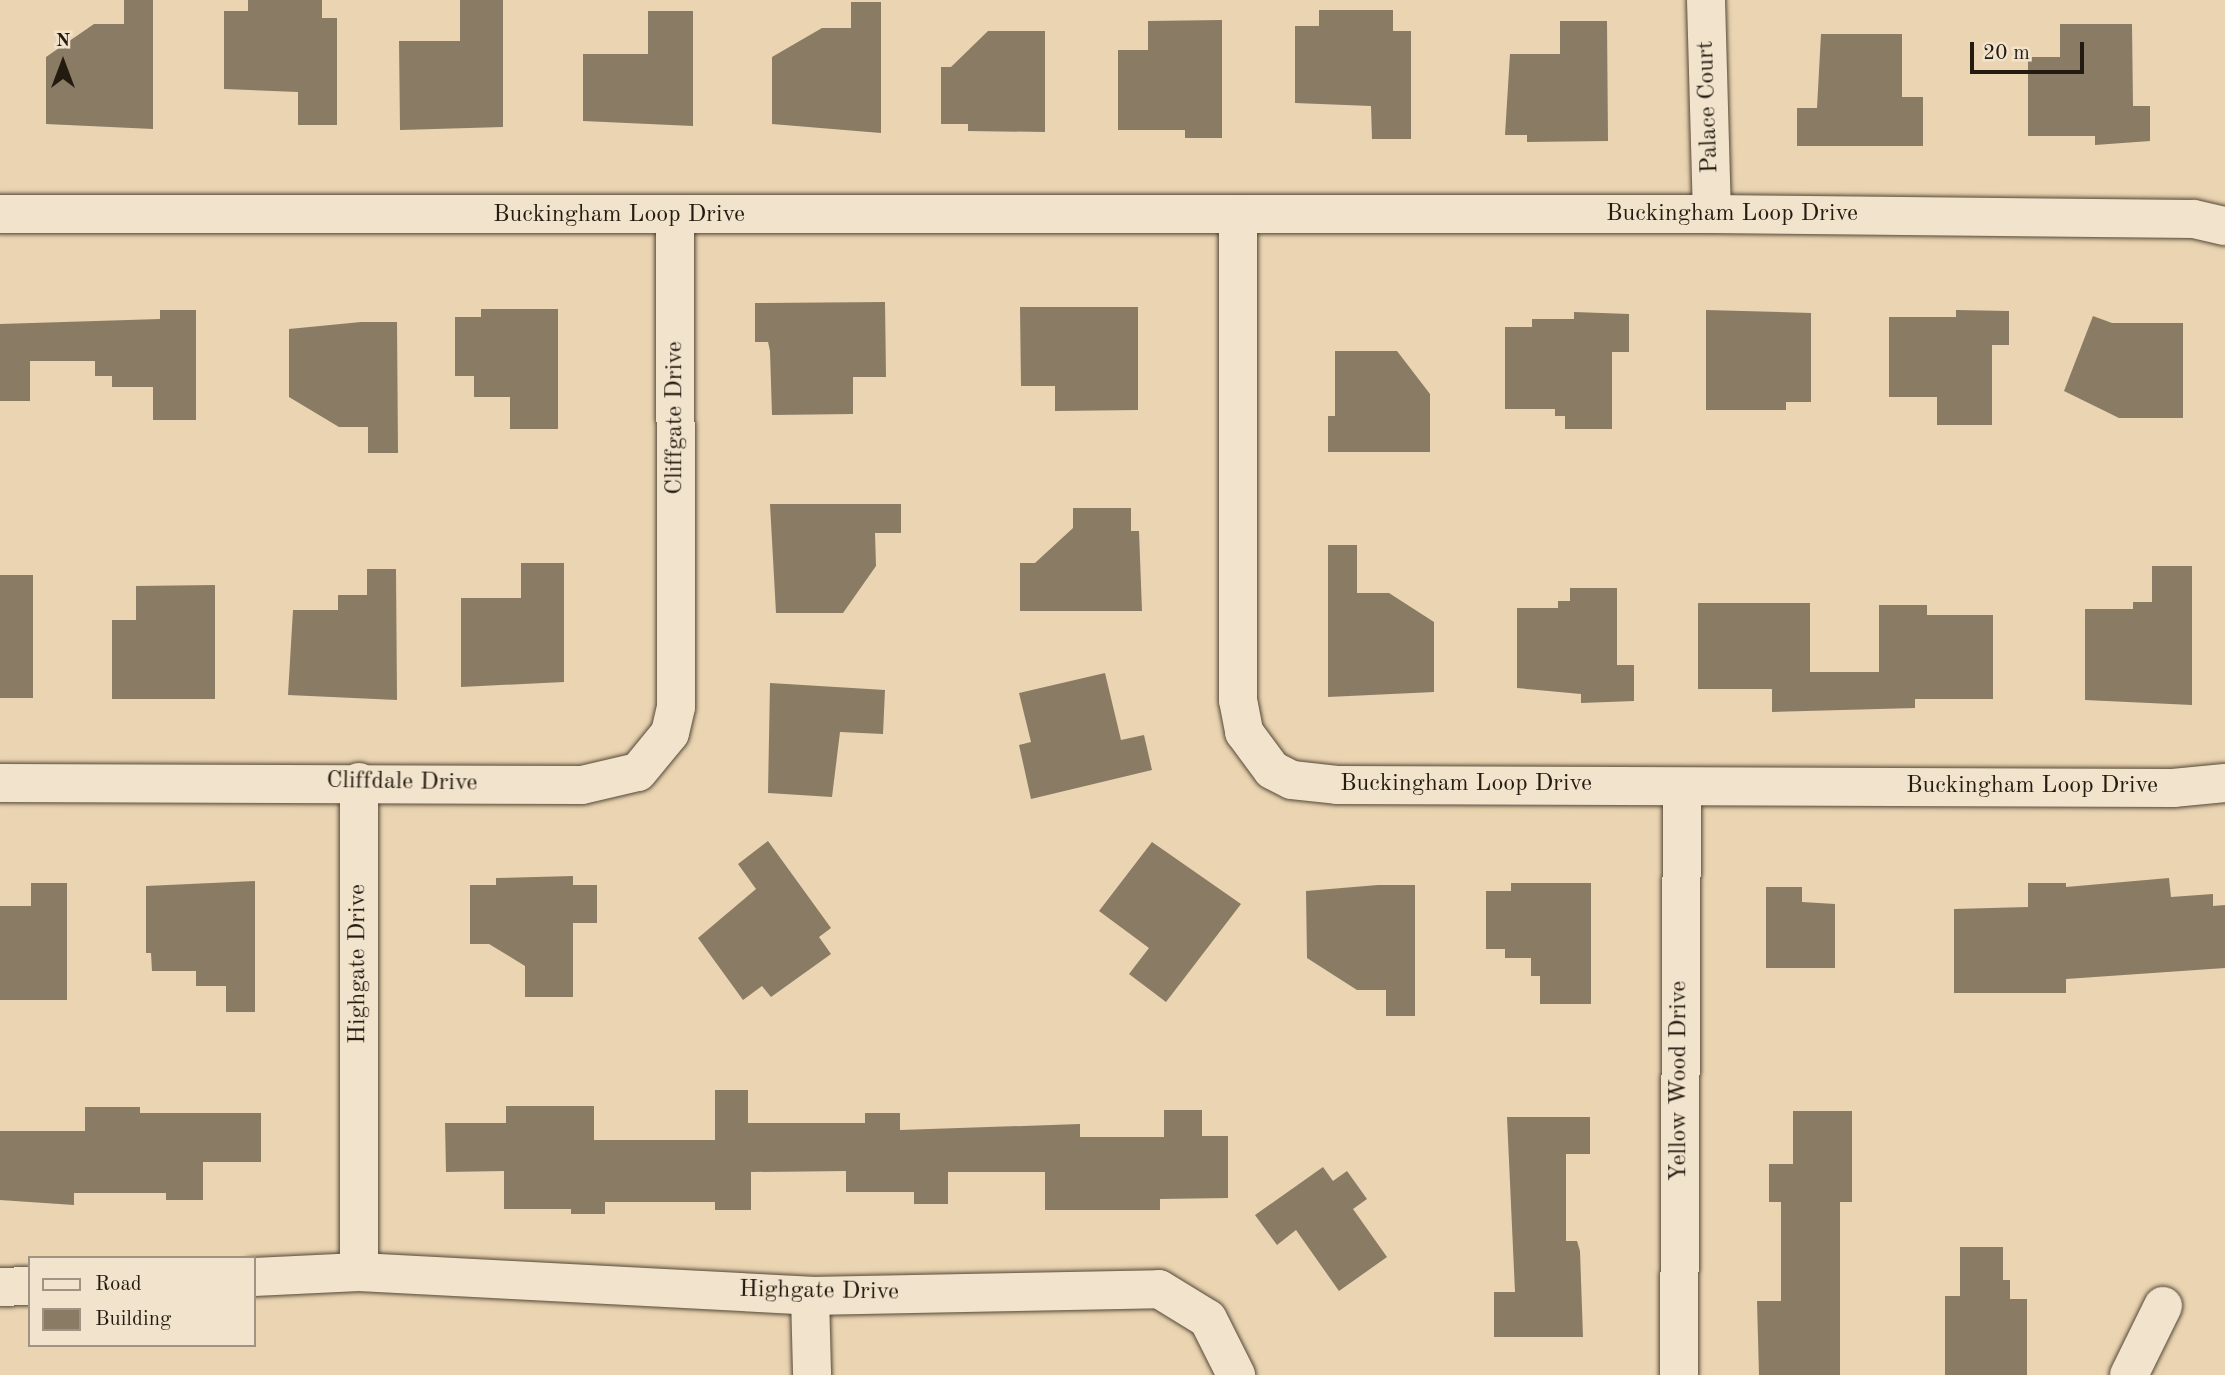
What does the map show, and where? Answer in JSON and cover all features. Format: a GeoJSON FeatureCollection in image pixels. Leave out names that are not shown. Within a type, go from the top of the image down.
{"type":"FeatureCollection","features":[{"type":"Feature","properties":{"kind":"street","name":"Palace Court"},"geometry":{"type":"LineString","coordinates":[[1706,0],[1712,214]]}},
{"type":"Feature","properties":{"kind":"street","name":"Buckingham Loop Drive"},"geometry":{"type":"LineString","coordinates":[[0,214],[1238,217],[1712,214],[2194,219],[2225,226]]}},
{"type":"Feature","properties":{"kind":"street","name":"Cliffgate Drive"},"geometry":{"type":"LineString","coordinates":[[675,216],[676,620]]}},
{"type":"Feature","properties":{"kind":"street","name":"Buckingham Loop Drive"},"geometry":{"type":"LineString","coordinates":[[1238,217],[1237,677],[1244,732],[1255,752],[1292,780],[1337,785],[1682,787],[2173,788],[2225,783]]}},
{"type":"Feature","properties":{"kind":"street","name":"Cliffdale Drive"},"geometry":{"type":"LineString","coordinates":[[0,783],[359,782],[582,785],[638,772],[670,733],[676,707],[676,620]]}},
{"type":"Feature","properties":{"kind":"street","name":"Highgate Drive"},"geometry":{"type":"LineString","coordinates":[[359,782],[359,1272]]}},
{"type":"Feature","properties":{"kind":"street","name":"Yellow Wood Drive"},"geometry":{"type":"LineString","coordinates":[[1679,1375],[1682,787]]}},
{"type":"Feature","properties":{"kind":"street","name":"Highgate Drive"},"geometry":{"type":"LineString","coordinates":[[256,1277],[359,1272],[810,1296],[1159,1289],[1208,1319],[1236,1375]]}},
{"type":"Feature","properties":{"kind":"street"},"geometry":{"type":"LineString","coordinates":[[0,1287],[28,1286]]}},
{"type":"Feature","properties":{"kind":"street"},"geometry":{"type":"LineString","coordinates":[[810,1296],[812,1375]]}},
{"type":"Feature","properties":{"kind":"street"},"geometry":{"type":"LineString","coordinates":[[2129,1375],[2163,1306]]}},
{"type":"Feature","properties":{"kind":"building"},"geometry":{"type":"Polygon","coordinates":[[[124,0],[153,0],[153,129],[46,124],[46,57],[94,24],[124,24],[124,0]]]}},
{"type":"Feature","properties":{"kind":"building"},"geometry":{"type":"Polygon","coordinates":[[[248,0],[322,0],[322,18],[337,18],[337,125],[298,125],[298,92],[224,89],[224,11],[248,11],[248,0]]]}},
{"type":"Feature","properties":{"kind":"building"},"geometry":{"type":"Polygon","coordinates":[[[460,0],[503,0],[503,127],[400,130],[399,41],[460,41],[460,0]]]}},
{"type":"Feature","properties":{"kind":"building"},"geometry":{"type":"Polygon","coordinates":[[[851,2],[881,2],[881,133],[772,124],[772,57],[822,28],[851,28],[851,2]]]}},
{"type":"Feature","properties":{"kind":"building"},"geometry":{"type":"Polygon","coordinates":[[[1319,10],[1393,10],[1393,31],[1411,31],[1411,139],[1372,139],[1371,106],[1295,103],[1295,26],[1319,26],[1319,10]]]}},
{"type":"Feature","properties":{"kind":"building"},"geometry":{"type":"Polygon","coordinates":[[[648,11],[693,11],[693,126],[583,121],[583,54],[648,54],[648,11]]]}},
{"type":"Feature","properties":{"kind":"building"},"geometry":{"type":"Polygon","coordinates":[[[1222,20],[1222,138],[1185,138],[1185,130],[1118,130],[1118,50],[1148,50],[1148,21],[1222,20]]]}},
{"type":"Feature","properties":{"kind":"building"},"geometry":{"type":"Polygon","coordinates":[[[1560,21],[1607,21],[1608,141],[1527,142],[1527,135],[1505,135],[1510,54],[1560,54],[1560,21]]]}},
{"type":"Feature","properties":{"kind":"building"},"geometry":{"type":"Polygon","coordinates":[[[2060,24],[2132,24],[2133,106],[2150,106],[2150,141],[2095,145],[2095,136],[2028,136],[2028,57],[2060,57],[2060,24]]]}},
{"type":"Feature","properties":{"kind":"building"},"geometry":{"type":"Polygon","coordinates":[[[988,31],[1045,31],[1045,132],[968,131],[968,124],[941,124],[941,67],[951,67],[988,31]]]}},
{"type":"Feature","properties":{"kind":"building"},"geometry":{"type":"Polygon","coordinates":[[[1821,34],[1902,34],[1902,97],[1923,97],[1923,146],[1797,146],[1797,108],[1817,108],[1821,34]]]}},
{"type":"Feature","properties":{"kind":"building"},"geometry":{"type":"Polygon","coordinates":[[[885,302],[886,377],[853,377],[853,414],[772,415],[770,351],[768,342],[755,342],[755,303],[885,302]]]}},
{"type":"Feature","properties":{"kind":"building"},"geometry":{"type":"Polygon","coordinates":[[[1020,307],[1138,307],[1138,410],[1055,411],[1055,386],[1021,386],[1020,307]]]}},
{"type":"Feature","properties":{"kind":"building"},"geometry":{"type":"Polygon","coordinates":[[[481,309],[558,309],[558,429],[510,429],[510,397],[474,397],[474,376],[455,376],[455,317],[481,317],[481,309]]]}},
{"type":"Feature","properties":{"kind":"building"},"geometry":{"type":"Polygon","coordinates":[[[160,310],[196,310],[196,420],[153,420],[153,387],[112,387],[112,376],[95,376],[95,361],[30,361],[30,401],[0,401],[0,324],[160,319],[160,310]]]}},
{"type":"Feature","properties":{"kind":"building"},"geometry":{"type":"Polygon","coordinates":[[[1706,310],[1811,313],[1811,402],[1786,402],[1786,410],[1706,410],[1706,310]]]}},
{"type":"Feature","properties":{"kind":"building"},"geometry":{"type":"Polygon","coordinates":[[[1956,310],[2009,311],[2009,345],[1992,345],[1992,425],[1937,425],[1937,397],[1889,397],[1889,317],[1956,317],[1956,310]]]}},
{"type":"Feature","properties":{"kind":"building"},"geometry":{"type":"Polygon","coordinates":[[[1574,312],[1629,314],[1629,352],[1612,352],[1612,429],[1565,429],[1565,416],[1555,416],[1555,409],[1505,409],[1505,327],[1532,327],[1532,319],[1574,319],[1574,312]]]}},
{"type":"Feature","properties":{"kind":"building"},"geometry":{"type":"Polygon","coordinates":[[[2093,316],[2112,323],[2183,323],[2183,418],[2119,418],[2064,391],[2093,316]]]}},
{"type":"Feature","properties":{"kind":"building"},"geometry":{"type":"Polygon","coordinates":[[[361,322],[397,322],[398,453],[368,453],[368,427],[339,427],[289,397],[289,329],[361,322]]]}},
{"type":"Feature","properties":{"kind":"building"},"geometry":{"type":"Polygon","coordinates":[[[1335,351],[1397,351],[1430,394],[1430,452],[1328,452],[1328,416],[1335,416],[1335,351]]]}},
{"type":"Feature","properties":{"kind":"building"},"geometry":{"type":"Polygon","coordinates":[[[770,504],[901,504],[901,533],[875,533],[876,566],[843,613],[776,613],[770,504]]]}},
{"type":"Feature","properties":{"kind":"building"},"geometry":{"type":"Polygon","coordinates":[[[1073,508],[1131,508],[1131,531],[1139,531],[1142,611],[1020,611],[1020,563],[1035,563],[1073,528],[1073,508]]]}},
{"type":"Feature","properties":{"kind":"building"},"geometry":{"type":"Polygon","coordinates":[[[1328,545],[1357,545],[1357,593],[1389,593],[1434,622],[1434,692],[1328,697],[1328,545]]]}},
{"type":"Feature","properties":{"kind":"building"},"geometry":{"type":"Polygon","coordinates":[[[521,563],[564,563],[564,682],[461,687],[461,598],[521,598],[521,563]]]}},
{"type":"Feature","properties":{"kind":"building"},"geometry":{"type":"Polygon","coordinates":[[[2152,566],[2192,566],[2192,705],[2085,700],[2085,609],[2133,609],[2133,602],[2152,602],[2152,566]]]}},
{"type":"Feature","properties":{"kind":"building"},"geometry":{"type":"Polygon","coordinates":[[[367,569],[396,569],[397,700],[288,695],[293,610],[338,610],[338,595],[367,595],[367,569]]]}},
{"type":"Feature","properties":{"kind":"building"},"geometry":{"type":"Polygon","coordinates":[[[0,575],[33,575],[33,698],[0,698],[0,575]]]}},
{"type":"Feature","properties":{"kind":"building"},"geometry":{"type":"Polygon","coordinates":[[[215,585],[215,699],[112,699],[112,620],[136,620],[136,586],[215,585]]]}},
{"type":"Feature","properties":{"kind":"building"},"geometry":{"type":"Polygon","coordinates":[[[1570,588],[1617,588],[1617,665],[1634,665],[1634,701],[1581,703],[1581,694],[1517,688],[1517,608],[1558,608],[1558,601],[1570,601],[1570,588]]]}},
{"type":"Feature","properties":{"kind":"building"},"geometry":{"type":"Polygon","coordinates":[[[1698,603],[1810,603],[1810,672],[1879,672],[1879,605],[1927,605],[1927,615],[1993,615],[1993,699],[1915,699],[1915,708],[1772,712],[1772,689],[1698,689],[1698,603]]]}},
{"type":"Feature","properties":{"kind":"building"},"geometry":{"type":"Polygon","coordinates":[[[1105,673],[1121,740],[1144,735],[1152,770],[1031,799],[1019,745],[1031,742],[1019,693],[1105,673]]]}},
{"type":"Feature","properties":{"kind":"building"},"geometry":{"type":"Polygon","coordinates":[[[770,683],[885,690],[883,734],[840,732],[832,797],[768,793],[770,683]]]}},
{"type":"Feature","properties":{"kind":"building"},"geometry":{"type":"Polygon","coordinates":[[[768,841],[831,928],[819,937],[831,954],[771,997],[762,986],[743,1000],[698,938],[756,889],[738,864],[768,841]]]}},
{"type":"Feature","properties":{"kind":"building"},"geometry":{"type":"Polygon","coordinates":[[[1152,842],[1241,904],[1166,1002],[1129,974],[1149,948],[1099,911],[1152,842]]]}},
{"type":"Feature","properties":{"kind":"building"},"geometry":{"type":"Polygon","coordinates":[[[573,876],[573,885],[597,885],[597,923],[573,923],[573,997],[525,997],[525,966],[489,944],[470,944],[470,885],[496,885],[496,878],[573,876]]]}},
{"type":"Feature","properties":{"kind":"building"},"geometry":{"type":"Polygon","coordinates":[[[2169,878],[2171,897],[2213,894],[2213,906],[2225,905],[2225,968],[2066,979],[2066,993],[1954,993],[1954,909],[2028,907],[2028,883],[2066,883],[2066,887],[2169,878]]]}},
{"type":"Feature","properties":{"kind":"building"},"geometry":{"type":"Polygon","coordinates":[[[255,881],[255,1012],[226,1012],[226,986],[196,986],[196,971],[152,971],[151,953],[146,953],[146,886],[255,881]]]}},
{"type":"Feature","properties":{"kind":"building"},"geometry":{"type":"Polygon","coordinates":[[[31,883],[67,883],[67,1000],[0,1000],[0,906],[31,906],[31,883]]]}},
{"type":"Feature","properties":{"kind":"building"},"geometry":{"type":"Polygon","coordinates":[[[1511,883],[1591,883],[1591,1004],[1540,1004],[1540,976],[1531,976],[1531,958],[1505,958],[1505,949],[1486,949],[1486,891],[1511,891],[1511,883]]]}},
{"type":"Feature","properties":{"kind":"building"},"geometry":{"type":"Polygon","coordinates":[[[1415,885],[1415,1016],[1386,1016],[1386,990],[1357,990],[1307,958],[1306,891],[1415,885]]]}},
{"type":"Feature","properties":{"kind":"building"},"geometry":{"type":"Polygon","coordinates":[[[1766,887],[1802,887],[1802,902],[1835,904],[1835,968],[1766,968],[1766,887]]]}},
{"type":"Feature","properties":{"kind":"building"},"geometry":{"type":"Polygon","coordinates":[[[715,1090],[748,1090],[748,1123],[865,1123],[865,1113],[900,1113],[900,1130],[1080,1124],[1080,1137],[1164,1137],[1164,1110],[1202,1110],[1202,1136],[1228,1136],[1228,1198],[1160,1199],[1160,1210],[1045,1210],[1045,1172],[948,1172],[948,1204],[914,1204],[914,1192],[846,1192],[846,1171],[751,1172],[751,1210],[715,1210],[715,1202],[605,1202],[605,1214],[571,1214],[571,1209],[504,1209],[504,1171],[446,1172],[445,1123],[506,1123],[506,1106],[594,1106],[594,1140],[715,1140],[715,1090]]]}},
{"type":"Feature","properties":{"kind":"building"},"geometry":{"type":"Polygon","coordinates":[[[85,1107],[140,1107],[140,1113],[261,1113],[261,1162],[203,1162],[203,1200],[166,1200],[166,1193],[74,1193],[74,1205],[0,1200],[0,1131],[85,1131],[85,1107]]]}},
{"type":"Feature","properties":{"kind":"building"},"geometry":{"type":"Polygon","coordinates":[[[1793,1111],[1852,1111],[1852,1202],[1840,1202],[1840,1375],[1759,1375],[1757,1301],[1781,1301],[1781,1202],[1769,1202],[1769,1164],[1793,1164],[1793,1111]]]}},
{"type":"Feature","properties":{"kind":"building"},"geometry":{"type":"Polygon","coordinates":[[[1507,1117],[1590,1117],[1590,1154],[1566,1154],[1566,1241],[1577,1241],[1580,1251],[1583,1337],[1494,1337],[1494,1292],[1515,1292],[1507,1117]]]}},
{"type":"Feature","properties":{"kind":"building"},"geometry":{"type":"Polygon","coordinates":[[[1323,1167],[1333,1181],[1347,1171],[1367,1199],[1353,1209],[1387,1257],[1339,1291],[1296,1230],[1277,1245],[1255,1215],[1323,1167]]]}},
{"type":"Feature","properties":{"kind":"building"},"geometry":{"type":"Polygon","coordinates":[[[1960,1247],[2003,1247],[2003,1280],[2010,1280],[2010,1299],[2027,1299],[2027,1375],[1945,1375],[1945,1296],[1960,1296],[1960,1247]]]}}]}
